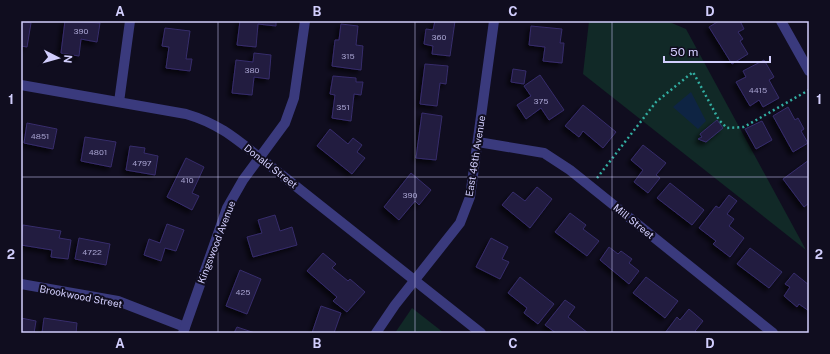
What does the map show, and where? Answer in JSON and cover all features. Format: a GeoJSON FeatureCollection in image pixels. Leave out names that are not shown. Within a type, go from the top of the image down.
{"type":"FeatureCollection","features":[{"type":"Feature","properties":{"kind":"street"},"geometry":{"type":"LineString","coordinates":[[120,102],[130,21]]}},
{"type":"Feature","properties":{"kind":"street","name":"Kingswood Avenue"},"geometry":{"type":"LineString","coordinates":[[184,330],[227,208],[234,194],[259,157],[285,123],[294,98],[305,21]]}},
{"type":"Feature","properties":{"kind":"street","name":"East 46th Avenue"},"geometry":{"type":"LineString","coordinates":[[376,333],[460,223],[470,196],[494,21]]}},
{"type":"Feature","properties":{"kind":"street"},"geometry":{"type":"LineString","coordinates":[[781,21],[809,71]]}},
{"type":"Feature","properties":{"kind":"street","name":"Donald Street"},"geometry":{"type":"LineString","coordinates":[[21,85],[186,114],[207,120],[226,131],[481,333]]}},
{"type":"Feature","properties":{"kind":"street","name":"Mill Street"},"geometry":{"type":"LineString","coordinates":[[478,142],[544,153],[570,170],[773,333]]}},
{"type":"Feature","properties":{"kind":"street","name":"Brookwood Street"},"geometry":{"type":"LineString","coordinates":[[21,284],[118,301],[184,330]]}},
{"type":"Feature","properties":{"kind":"path"},"geometry":{"type":"LineString","coordinates":[[590,186],[656,102],[693,72],[719,120],[727,128],[744,127],[809,90]]}},
{"type":"Feature","properties":{"kind":"green space"},"geometry":{"type":"Polygon","coordinates":[[[589,21],[667,21],[686,29],[806,250],[583,74],[589,21]]]}},
{"type":"Feature","properties":{"kind":"green space"},"geometry":{"type":"Polygon","coordinates":[[[412,308],[444,333],[395,333],[412,308]]]}},
{"type":"Feature","properties":{"kind":"water"},"geometry":{"type":"Polygon","coordinates":[[[691,92],[706,121],[698,129],[673,107],[691,92]]]}},
{"type":"Feature","properties":{"kind":"building"},"geometry":{"type":"Polygon","coordinates":[[[21,21],[31,23],[27,47],[21,46],[21,21]]]}},
{"type":"Feature","properties":{"kind":"building"},"geometry":{"type":"Polygon","coordinates":[[[65,21],[100,23],[97,42],[81,39],[79,56],[61,53],[65,21]]]}},
{"type":"Feature","properties":{"kind":"building"},"geometry":{"type":"Polygon","coordinates":[[[240,21],[276,21],[276,26],[258,24],[256,47],[237,45],[240,21]]]}},
{"type":"Feature","properties":{"kind":"building"},"geometry":{"type":"Polygon","coordinates":[[[435,21],[455,21],[450,56],[432,54],[433,46],[424,44],[426,29],[433,30],[435,21]]]}},
{"type":"Feature","properties":{"kind":"building"},"geometry":{"type":"Polygon","coordinates":[[[719,21],[740,21],[744,29],[738,32],[743,39],[740,41],[748,54],[732,64],[709,27],[719,21]]]}},
{"type":"Feature","properties":{"kind":"building"},"geometry":{"type":"Polygon","coordinates":[[[341,24],[358,26],[356,45],[363,46],[361,70],[332,66],[335,40],[339,40],[341,24]]]}},
{"type":"Feature","properties":{"kind":"building"},"geometry":{"type":"Polygon","coordinates":[[[531,26],[562,29],[560,43],[564,43],[562,63],[543,61],[545,47],[529,45],[531,26]]]}},
{"type":"Feature","properties":{"kind":"building"},"geometry":{"type":"Polygon","coordinates":[[[165,28],[190,31],[186,59],[192,59],[190,71],[166,68],[169,47],[162,46],[165,28]]]}},
{"type":"Feature","properties":{"kind":"building"},"geometry":{"type":"Polygon","coordinates":[[[254,53],[271,55],[269,79],[254,77],[252,95],[232,93],[236,60],[253,62],[254,53]]]}},
{"type":"Feature","properties":{"kind":"building"},"geometry":{"type":"Polygon","coordinates":[[[764,60],[774,77],[769,80],[779,98],[763,107],[759,100],[750,106],[736,82],[746,77],[743,71],[764,60]]]}},
{"type":"Feature","properties":{"kind":"building"},"geometry":{"type":"Polygon","coordinates":[[[425,64],[448,66],[446,84],[440,83],[437,106],[420,104],[425,64]]]}},
{"type":"Feature","properties":{"kind":"building"},"geometry":{"type":"Polygon","coordinates":[[[513,69],[526,71],[524,84],[511,82],[513,69]]]}},
{"type":"Feature","properties":{"kind":"building"},"geometry":{"type":"Polygon","coordinates":[[[540,75],[564,110],[549,120],[541,108],[526,119],[517,105],[531,96],[524,86],[540,75]]]}},
{"type":"Feature","properties":{"kind":"building"},"geometry":{"type":"Polygon","coordinates":[[[333,76],[356,78],[356,82],[363,82],[361,95],[354,94],[351,121],[332,118],[335,95],[330,94],[333,76]]]}},
{"type":"Feature","properties":{"kind":"building"},"geometry":{"type":"Polygon","coordinates":[[[583,105],[616,132],[603,148],[583,131],[579,137],[565,126],[583,105]]]}},
{"type":"Feature","properties":{"kind":"building"},"geometry":{"type":"Polygon","coordinates":[[[788,107],[795,120],[798,118],[804,129],[801,131],[808,143],[793,152],[773,116],[788,107]]]}},
{"type":"Feature","properties":{"kind":"building"},"geometry":{"type":"Polygon","coordinates":[[[422,113],[442,116],[436,160],[416,158],[422,113]]]}},
{"type":"Feature","properties":{"kind":"building"},"geometry":{"type":"Polygon","coordinates":[[[717,120],[723,128],[706,142],[698,139],[702,137],[700,134],[717,120]]]}},
{"type":"Feature","properties":{"kind":"building"},"geometry":{"type":"Polygon","coordinates":[[[762,121],[772,140],[756,149],[745,129],[762,121]]]}},
{"type":"Feature","properties":{"kind":"building"},"geometry":{"type":"Polygon","coordinates":[[[27,123],[57,129],[53,149],[24,143],[27,123]]]}},
{"type":"Feature","properties":{"kind":"building"},"geometry":{"type":"Polygon","coordinates":[[[330,129],[348,144],[353,138],[362,145],[357,152],[365,158],[352,174],[317,146],[330,129]]]}},
{"type":"Feature","properties":{"kind":"building"},"geometry":{"type":"Polygon","coordinates":[[[85,137],[116,142],[111,167],[81,161],[85,137]]]}},
{"type":"Feature","properties":{"kind":"building"},"geometry":{"type":"Polygon","coordinates":[[[643,145],[666,163],[656,175],[660,178],[648,193],[634,182],[643,170],[631,160],[643,145]]]}},
{"type":"Feature","properties":{"kind":"building"},"geometry":{"type":"Polygon","coordinates":[[[130,146],[145,148],[144,153],[158,156],[155,175],[126,170],[130,146]]]}},
{"type":"Feature","properties":{"kind":"building"},"geometry":{"type":"Polygon","coordinates":[[[186,158],[204,167],[192,193],[199,196],[192,210],[167,197],[186,158]]]}},
{"type":"Feature","properties":{"kind":"building"},"geometry":{"type":"Polygon","coordinates":[[[809,160],[809,203],[804,207],[783,179],[809,160]]]}},
{"type":"Feature","properties":{"kind":"building"},"geometry":{"type":"Polygon","coordinates":[[[411,173],[431,190],[419,205],[415,201],[399,220],[384,207],[411,173]]]}},
{"type":"Feature","properties":{"kind":"building"},"geometry":{"type":"Polygon","coordinates":[[[670,183],[704,210],[692,225],[657,198],[670,183]]]}},
{"type":"Feature","properties":{"kind":"building"},"geometry":{"type":"Polygon","coordinates":[[[537,187],[552,199],[530,228],[502,205],[513,192],[525,201],[537,187]]]}},
{"type":"Feature","properties":{"kind":"building"},"geometry":{"type":"Polygon","coordinates":[[[729,195],[737,201],[727,214],[734,219],[729,226],[744,238],[730,257],[713,244],[716,241],[699,228],[716,206],[719,208],[729,195]]]}},
{"type":"Feature","properties":{"kind":"building"},"geometry":{"type":"Polygon","coordinates":[[[570,213],[586,225],[583,229],[599,241],[587,256],[555,232],[570,213]]]}},
{"type":"Feature","properties":{"kind":"building"},"geometry":{"type":"Polygon","coordinates":[[[275,215],[280,231],[292,227],[297,245],[253,257],[247,237],[262,233],[258,220],[275,215]]]}},
{"type":"Feature","properties":{"kind":"building"},"geometry":{"type":"Polygon","coordinates":[[[167,224],[184,230],[176,251],[165,248],[161,261],[144,255],[149,239],[160,243],[167,224]]]}},
{"type":"Feature","properties":{"kind":"building"},"geometry":{"type":"Polygon","coordinates":[[[23,225],[61,231],[59,238],[71,240],[68,259],[51,257],[52,250],[21,245],[23,225]]]}},
{"type":"Feature","properties":{"kind":"building"},"geometry":{"type":"Polygon","coordinates":[[[79,238],[110,244],[106,265],[75,259],[79,238]]]}},
{"type":"Feature","properties":{"kind":"building"},"geometry":{"type":"Polygon","coordinates":[[[491,238],[508,247],[502,259],[509,262],[500,279],[476,267],[491,238]]]}},
{"type":"Feature","properties":{"kind":"building"},"geometry":{"type":"Polygon","coordinates":[[[609,247],[618,254],[621,251],[632,259],[629,263],[639,271],[629,284],[600,260],[609,247]]]}},
{"type":"Feature","properties":{"kind":"building"},"geometry":{"type":"Polygon","coordinates":[[[750,248],[782,272],[769,288],[737,264],[750,248]]]}},
{"type":"Feature","properties":{"kind":"building"},"geometry":{"type":"Polygon","coordinates":[[[323,253],[336,264],[332,268],[348,281],[350,279],[365,292],[347,312],[333,301],[337,297],[307,271],[323,253]]]}},
{"type":"Feature","properties":{"kind":"building"},"geometry":{"type":"Polygon","coordinates":[[[240,270],[261,279],[247,314],[226,306],[240,270]]]}},
{"type":"Feature","properties":{"kind":"building"},"geometry":{"type":"Polygon","coordinates":[[[794,273],[809,285],[809,311],[799,304],[797,307],[784,296],[790,287],[785,284],[794,273]]]}},
{"type":"Feature","properties":{"kind":"building"},"geometry":{"type":"Polygon","coordinates":[[[520,277],[554,304],[538,324],[524,313],[527,308],[508,293],[520,277]]]}},
{"type":"Feature","properties":{"kind":"building"},"geometry":{"type":"Polygon","coordinates":[[[646,277],[678,301],[665,318],[633,293],[646,277]]]}},
{"type":"Feature","properties":{"kind":"building"},"geometry":{"type":"Polygon","coordinates":[[[565,300],[575,307],[568,317],[588,333],[556,333],[545,325],[565,300]]]}},
{"type":"Feature","properties":{"kind":"building"},"geometry":{"type":"Polygon","coordinates":[[[321,306],[341,313],[334,333],[312,333],[321,306]]]}},
{"type":"Feature","properties":{"kind":"building"},"geometry":{"type":"Polygon","coordinates":[[[689,309],[703,321],[695,331],[698,333],[665,333],[677,317],[680,320],[689,309]]]}},
{"type":"Feature","properties":{"kind":"building"},"geometry":{"type":"Polygon","coordinates":[[[21,318],[36,321],[34,333],[21,333],[21,318]]]}},
{"type":"Feature","properties":{"kind":"building"},"geometry":{"type":"Polygon","coordinates":[[[44,318],[77,323],[76,333],[42,333],[44,318]]]}},
{"type":"Feature","properties":{"kind":"building"},"geometry":{"type":"Polygon","coordinates":[[[237,327],[255,333],[234,333],[237,327]]]}}]}
